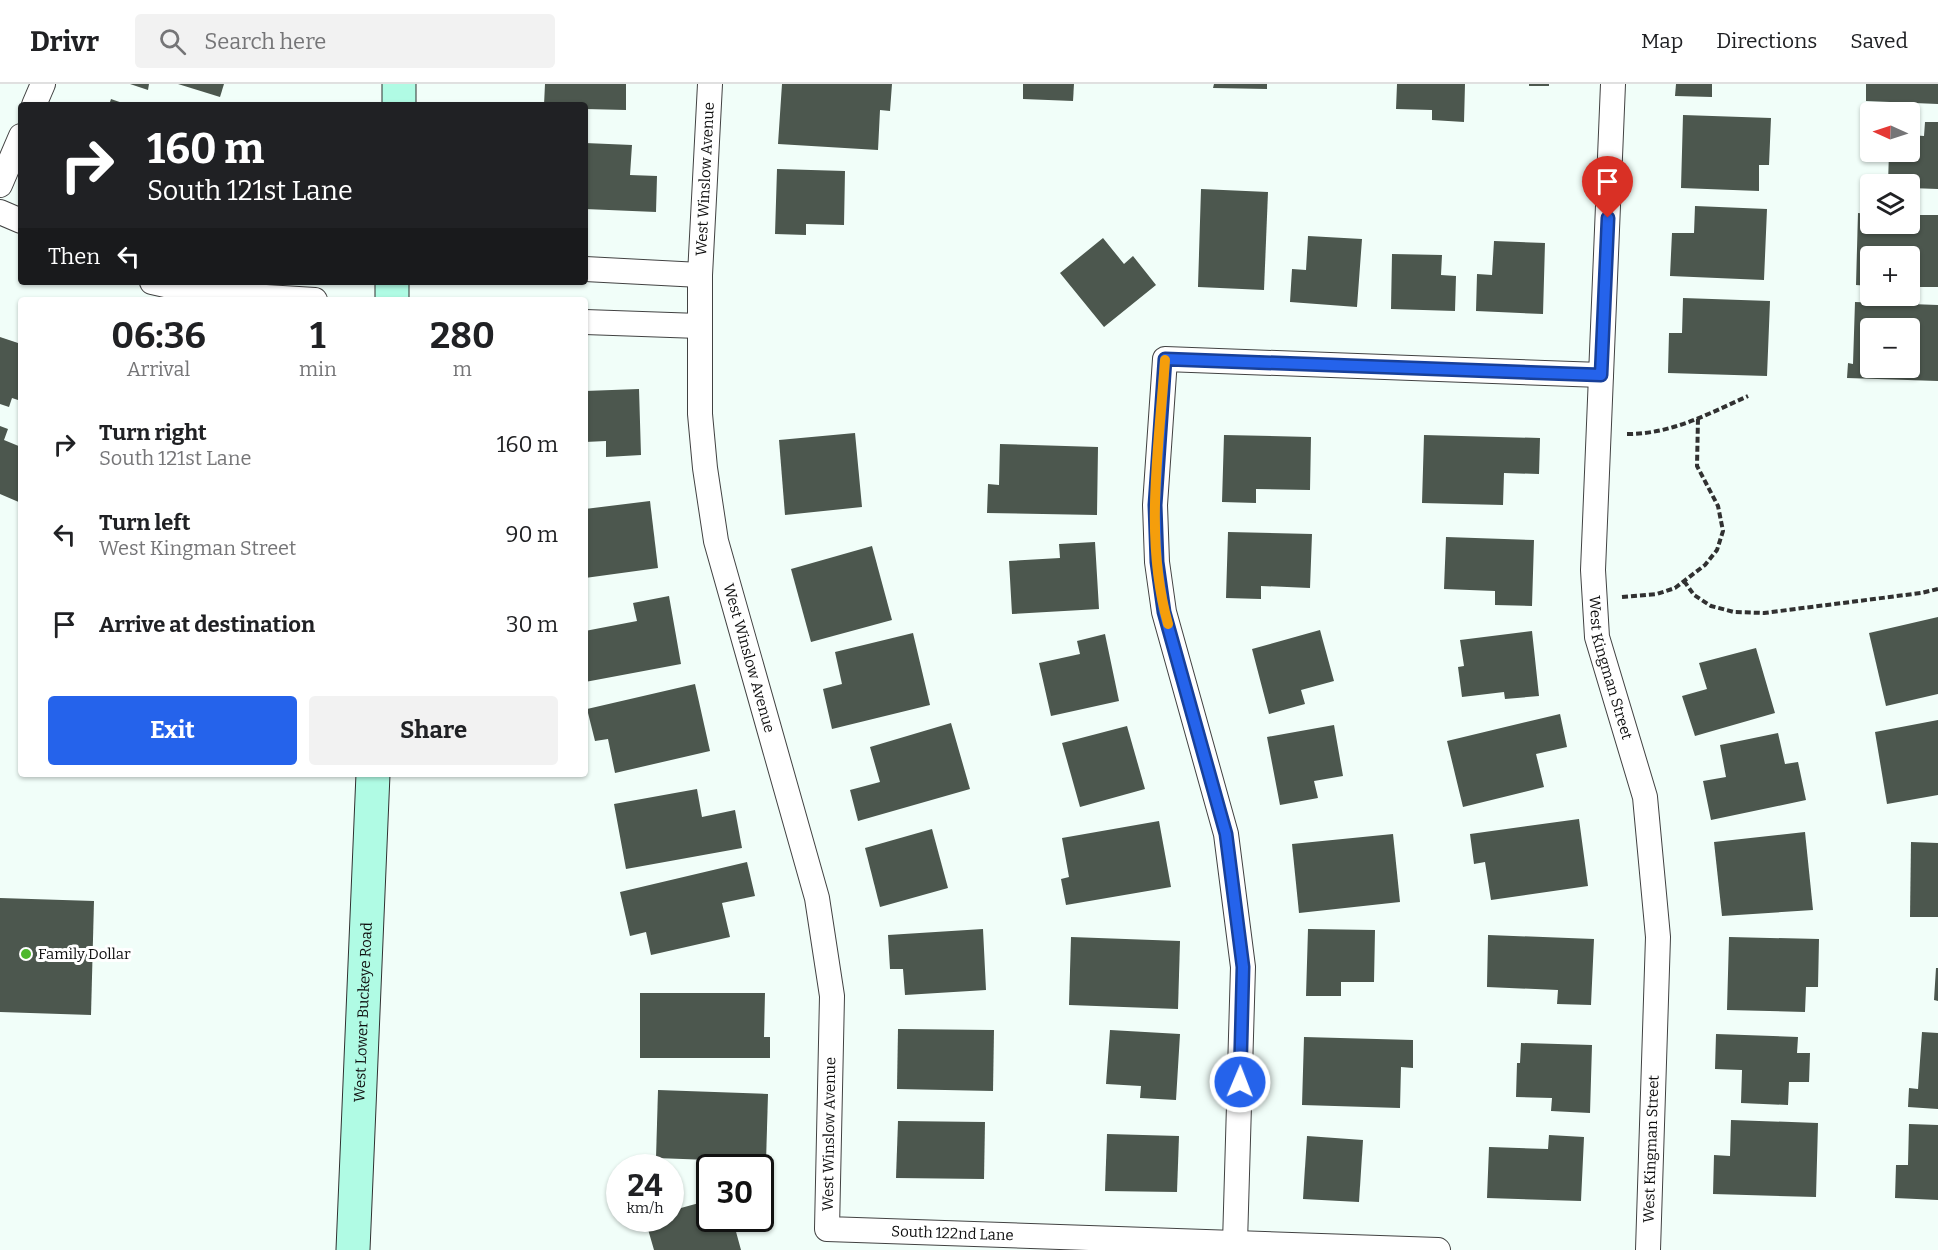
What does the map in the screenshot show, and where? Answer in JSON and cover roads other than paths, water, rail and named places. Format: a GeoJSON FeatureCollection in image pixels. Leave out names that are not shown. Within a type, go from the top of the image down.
{"type":"FeatureCollection","features":[{"type":"Feature","properties":{"kind":"main road"},"geometry":{"type":"LineString","coordinates":[[399,84],[399,102]]}},
{"type":"Feature","properties":{"kind":"main road","name":"West Lower Buckeye Road"},"geometry":{"type":"LineString","coordinates":[[353,1250],[374,777]]}},
{"type":"Feature","properties":{"kind":"street"},"geometry":{"type":"LineString","coordinates":[[35,102],[43,84]]}},
{"type":"Feature","properties":{"kind":"street","name":"West Winslow Avenue"},"geometry":{"type":"LineString","coordinates":[[710,84],[699,326],[700,414],[705,468],[716,541],[817,898],[832,996],[827,1229]]}},
{"type":"Feature","properties":{"kind":"street","name":"West Kingman Street"},"geometry":{"type":"LineString","coordinates":[[1613,84],[1593,570],[1597,637],[1645,797],[1658,937],[1648,1250]]}},
{"type":"Feature","properties":{"kind":"street"},"geometry":{"type":"LineString","coordinates":[[0,185],[18,143]]}},
{"type":"Feature","properties":{"kind":"street"},"geometry":{"type":"LineString","coordinates":[[0,212],[18,220]]}},
{"type":"Feature","properties":{"kind":"street"},"geometry":{"type":"LineString","coordinates":[[588,269],[700,274]]}},
{"type":"Feature","properties":{"kind":"street"},"geometry":{"type":"LineString","coordinates":[[165,285],[221,295],[259,297]]}},
{"type":"Feature","properties":{"kind":"street"},"geometry":{"type":"LineString","coordinates":[[588,322],[699,326]]}},
{"type":"Feature","properties":{"kind":"street"},"geometry":{"type":"LineString","coordinates":[[1235,1243],[1243,967],[1226,834],[1164,612],[1157,562],[1155,505],[1165,359],[1601,375]]}},
{"type":"Feature","properties":{"kind":"street","name":"South 122nd Lane"},"geometry":{"type":"LineString","coordinates":[[827,1229],[1438,1250]]}},
{"type":"Feature","properties":{"kind":"place","name":"Family Dollar"},"geometry":{"type":"Point","coordinates":[26,954]}}]}
